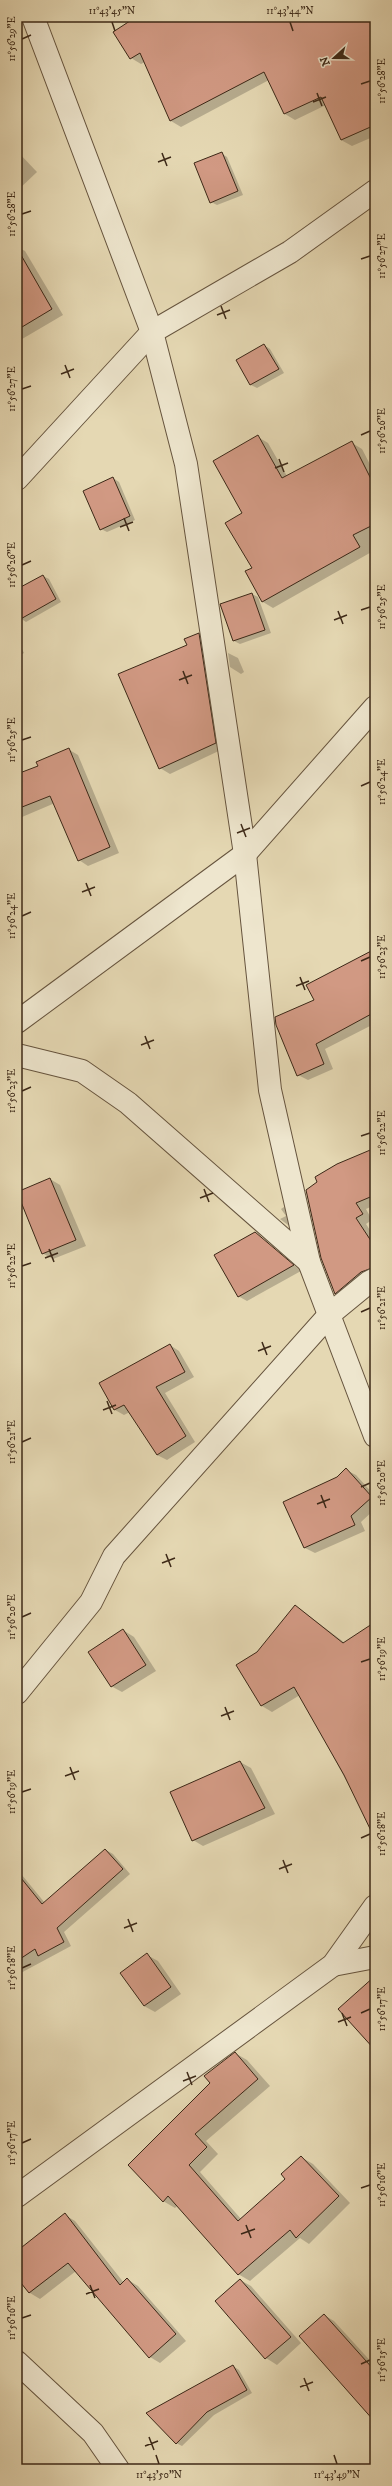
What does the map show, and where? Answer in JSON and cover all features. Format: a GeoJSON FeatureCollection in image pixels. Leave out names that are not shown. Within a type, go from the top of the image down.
{"type":"FeatureCollection","features":[{"type":"Feature","properties":{"kind":"street"},"geometry":{"type":"LineString","coordinates":[[33,17],[152,332],[186,464],[245,854],[270,1090],[309,1262],[375,1436]]}},
{"type":"Feature","properties":{"kind":"street"},"geometry":{"type":"LineString","coordinates":[[17,479],[152,332],[290,252],[375,191]]}},
{"type":"Feature","properties":{"kind":"street"},"geometry":{"type":"LineString","coordinates":[[17,1022],[245,854],[375,708]]}},
{"type":"Feature","properties":{"kind":"street"},"geometry":{"type":"LineString","coordinates":[[17,1055],[82,1071],[128,1103],[309,1262]]}},
{"type":"Feature","properties":{"kind":"street"},"geometry":{"type":"LineString","coordinates":[[17,1693],[91,1602],[114,1556],[330,1314],[369,1282],[375,1279]]}},
{"type":"Feature","properties":{"kind":"street"},"geometry":{"type":"LineString","coordinates":[[17,2196],[333,1965],[375,1906]]}},
{"type":"Feature","properties":{"kind":"street"},"geometry":{"type":"LineString","coordinates":[[333,1965],[375,1957]]}},
{"type":"Feature","properties":{"kind":"street"},"geometry":{"type":"LineString","coordinates":[[17,2362],[94,2433],[118,2469]]}},
{"type":"Feature","properties":{"kind":"building"},"geometry":{"type":"Polygon","coordinates":[[[136,17],[370,17],[375,28],[375,125],[341,140],[321,97],[284,114],[264,72],[170,121],[140,53],[130,59],[113,32],[136,17]]]}},
{"type":"Feature","properties":{"kind":"building"},"geometry":{"type":"Polygon","coordinates":[[[222,152],[238,191],[210,203],[194,163],[222,152]]]}},
{"type":"Feature","properties":{"kind":"building"},"geometry":{"type":"Polygon","coordinates":[[[17,248],[52,309],[17,330],[17,248]]]}},
{"type":"Feature","properties":{"kind":"building"},"geometry":{"type":"Polygon","coordinates":[[[264,344],[279,369],[250,385],[236,360],[264,344]]]}},
{"type":"Feature","properties":{"kind":"building"},"geometry":{"type":"Polygon","coordinates":[[[258,435],[282,478],[352,441],[375,487],[375,524],[353,535],[360,547],[262,602],[245,571],[252,568],[225,523],[242,513],[213,461],[258,435]]]}},
{"type":"Feature","properties":{"kind":"building"},"geometry":{"type":"Polygon","coordinates":[[[113,477],[130,516],[100,530],[83,491],[113,477]]]}},
{"type":"Feature","properties":{"kind":"building"},"geometry":{"type":"Polygon","coordinates":[[[43,575],[56,599],[17,621],[17,589],[43,575]]]}},
{"type":"Feature","properties":{"kind":"building"},"geometry":{"type":"Polygon","coordinates":[[[252,593],[265,630],[233,641],[220,604],[252,593]]]}},
{"type":"Feature","properties":{"kind":"building"},"geometry":{"type":"Polygon","coordinates":[[[199,633],[216,743],[159,769],[118,674],[187,645],[184,639],[199,633]]]}},
{"type":"Feature","properties":{"kind":"building"},"geometry":{"type":"Polygon","coordinates":[[[69,748],[110,847],[78,861],[50,796],[17,809],[17,774],[38,766],[36,762],[69,748]]]}},
{"type":"Feature","properties":{"kind":"building"},"geometry":{"type":"Polygon","coordinates":[[[375,949],[375,1012],[316,1044],[324,1064],[297,1076],[276,1025],[275,1017],[314,1000],[306,985],[375,949]]]}},
{"type":"Feature","properties":{"kind":"building"},"geometry":{"type":"Polygon","coordinates":[[[375,1148],[375,1195],[356,1203],[363,1214],[356,1218],[375,1247],[375,1267],[361,1272],[335,1294],[321,1258],[306,1190],[317,1182],[315,1177],[337,1164],[375,1148]]]}},
{"type":"Feature","properties":{"kind":"building"},"geometry":{"type":"Polygon","coordinates":[[[50,1178],[76,1240],[42,1254],[17,1192],[50,1178]]]}},
{"type":"Feature","properties":{"kind":"building"},"geometry":{"type":"Polygon","coordinates":[[[255,1232],[294,1265],[238,1297],[214,1255],[255,1232]]]}},
{"type":"Feature","properties":{"kind":"building"},"geometry":{"type":"Polygon","coordinates":[[[170,1344],[185,1372],[156,1387],[186,1436],[157,1455],[124,1405],[114,1410],[99,1383],[170,1344]]]}},
{"type":"Feature","properties":{"kind":"building"},"geometry":{"type":"Polygon","coordinates":[[[346,1468],[372,1497],[351,1516],[355,1525],[304,1548],[283,1502],[337,1477],[346,1468]]]}},
{"type":"Feature","properties":{"kind":"building"},"geometry":{"type":"Polygon","coordinates":[[[295,1605],[343,1643],[375,1622],[375,1839],[344,1775],[294,1687],[261,1706],[236,1665],[257,1652],[295,1605]]]}},
{"type":"Feature","properties":{"kind":"building"},"geometry":{"type":"Polygon","coordinates":[[[123,1629],[146,1665],[111,1687],[88,1652],[123,1629]]]}},
{"type":"Feature","properties":{"kind":"building"},"geometry":{"type":"Polygon","coordinates":[[[240,1761],[265,1808],[192,1841],[170,1792],[240,1761]]]}},
{"type":"Feature","properties":{"kind":"building"},"geometry":{"type":"Polygon","coordinates":[[[105,1849],[123,1869],[57,1928],[64,1942],[38,1956],[35,1949],[17,1961],[17,1873],[42,1904],[105,1849]]]}},
{"type":"Feature","properties":{"kind":"building"},"geometry":{"type":"Polygon","coordinates":[[[147,1953],[171,1987],[144,2006],[120,1973],[147,1953]]]}},
{"type":"Feature","properties":{"kind":"building"},"geometry":{"type":"Polygon","coordinates":[[[375,1976],[375,2050],[338,2009],[375,1976]]]}},
{"type":"Feature","properties":{"kind":"building"},"geometry":{"type":"Polygon","coordinates":[[[235,2052],[258,2079],[195,2134],[207,2147],[189,2165],[238,2221],[285,2179],[281,2174],[301,2156],[339,2196],[296,2238],[290,2230],[238,2275],[168,2196],[163,2202],[128,2165],[210,2083],[204,2076],[235,2052]]]}},
{"type":"Feature","properties":{"kind":"building"},"geometry":{"type":"Polygon","coordinates":[[[65,2213],[120,2285],[127,2278],[176,2334],[149,2358],[68,2263],[29,2293],[17,2278],[17,2251],[65,2213]]]}},
{"type":"Feature","properties":{"kind":"building"},"geometry":{"type":"Polygon","coordinates":[[[240,2279],[291,2337],[265,2359],[215,2301],[240,2279]]]}},
{"type":"Feature","properties":{"kind":"building"},"geometry":{"type":"Polygon","coordinates":[[[324,2314],[375,2371],[375,2422],[299,2336],[324,2314]]]}},
{"type":"Feature","properties":{"kind":"building"},"geometry":{"type":"Polygon","coordinates":[[[233,2365],[247,2390],[207,2412],[176,2444],[146,2413],[233,2365]]]}}]}
